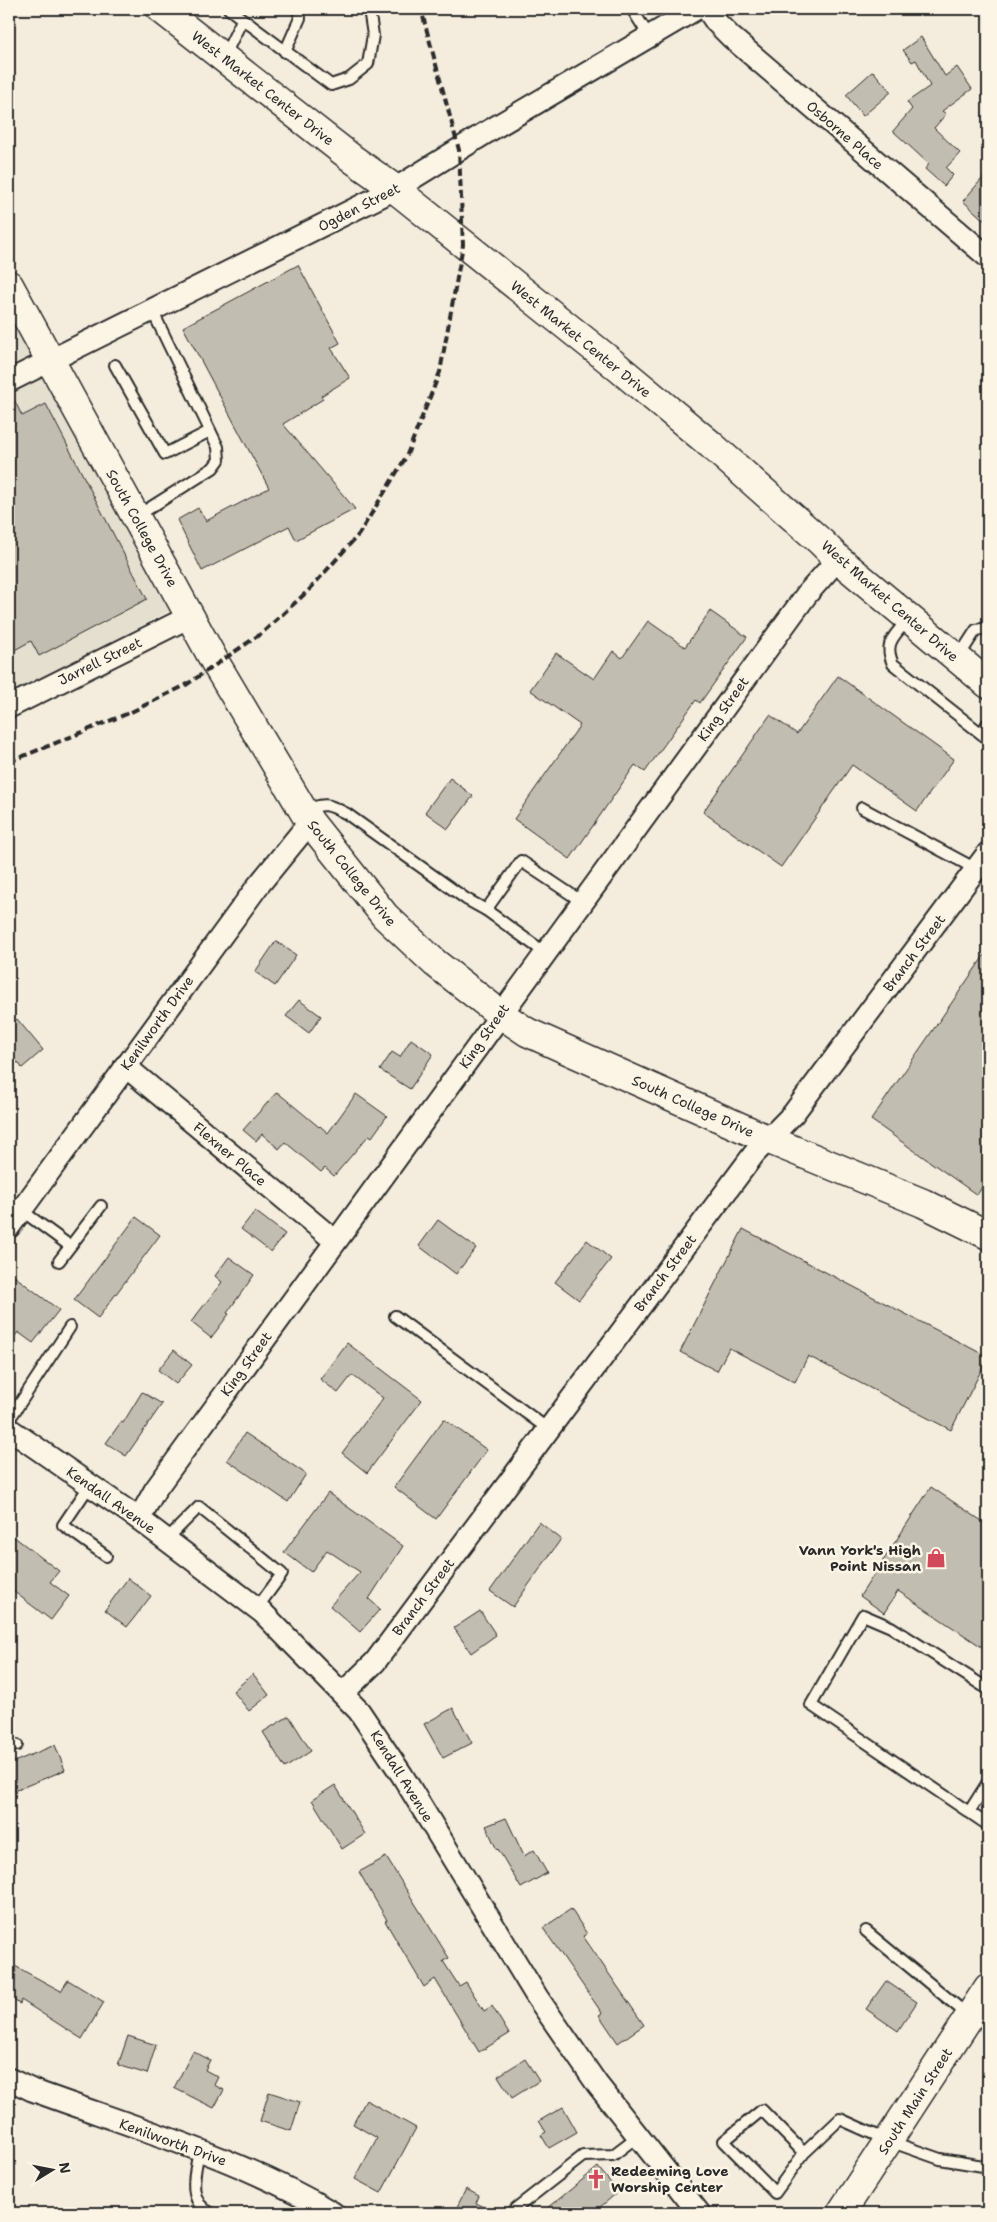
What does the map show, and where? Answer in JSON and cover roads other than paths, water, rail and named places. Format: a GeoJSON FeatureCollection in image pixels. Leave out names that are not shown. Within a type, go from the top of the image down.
{"type":"FeatureCollection","features":[{"type":"Feature","properties":{"kind":"main road","name":"West Market Center Drive"},"geometry":{"type":"LineString","coordinates":[[161,9],[354,160],[395,189],[617,366],[717,450],[821,542],[838,560],[988,684]]}},
{"type":"Feature","properties":{"kind":"main road","name":"South College Drive"},"geometry":{"type":"LineString","coordinates":[[9,285],[216,664],[307,817],[385,916],[436,963],[499,1013],[527,1032],[767,1139],[923,1203],[988,1235]]}},
{"type":"Feature","properties":{"kind":"main road","name":"South Main Street"},"geometry":{"type":"LineString","coordinates":[[841,2213],[988,1988]]}},
{"type":"Feature","properties":{"kind":"street","name":"Ogden Street"},"geometry":{"type":"LineString","coordinates":[[9,381],[395,189],[487,132],[696,9]]}},
{"type":"Feature","properties":{"kind":"street","name":"Osborne Place"},"geometry":{"type":"LineString","coordinates":[[706,9],[731,37],[988,257]]}},
{"type":"Feature","properties":{"kind":"street","name":"King Street"},"geometry":{"type":"LineString","coordinates":[[139,1520],[155,1490],[434,1106],[499,1013],[807,594],[838,560]]}},
{"type":"Feature","properties":{"kind":"street","name":"Jarrell Street"},"geometry":{"type":"LineString","coordinates":[[9,706],[191,616]]}},
{"type":"Feature","properties":{"kind":"street","name":"Kenilworth Drive"},"geometry":{"type":"LineString","coordinates":[[15,1218],[307,817]]}},
{"type":"Feature","properties":{"kind":"street","name":"Branch Street"},"geometry":{"type":"LineString","coordinates":[[344,1693],[374,1662],[754,1154],[794,1114],[982,861]]}},
{"type":"Feature","properties":{"kind":"street","name":"Flexner Place"},"geometry":{"type":"LineString","coordinates":[[125,1066],[335,1241]]}},
{"type":"Feature","properties":{"kind":"street","name":"Kendall Avenue"},"geometry":{"type":"LineString","coordinates":[[9,1429],[139,1520],[257,1608],[360,1711],[402,1775],[537,1997],[596,2084],[699,2213]]}},
{"type":"Feature","properties":{"kind":"street","name":"Kenilworth Drive"},"geometry":{"type":"LineString","coordinates":[[9,2079],[32,2090],[249,2169],[300,2194],[333,2213]]}},
{"type":"Feature","properties":{"kind":"lane"},"geometry":{"type":"LineString","coordinates":[[285,52],[300,18],[298,9]]}},
{"type":"Feature","properties":{"kind":"lane"},"geometry":{"type":"LineString","coordinates":[[223,58],[235,13],[331,85],[349,79],[368,64],[373,35],[369,9]]}},
{"type":"Feature","properties":{"kind":"lane"},"geometry":{"type":"LineString","coordinates":[[632,9],[649,36]]}},
{"type":"Feature","properties":{"kind":"lane"},"geometry":{"type":"LineString","coordinates":[[136,516],[213,468],[219,460],[218,447],[152,310]]}},
{"type":"Feature","properties":{"kind":"lane"},"geometry":{"type":"LineString","coordinates":[[115,365],[165,454],[210,430]]}},
{"type":"Feature","properties":{"kind":"lane"},"geometry":{"type":"LineString","coordinates":[[908,618],[889,644],[888,652],[893,664],[984,736],[988,723]]}},
{"type":"Feature","properties":{"kind":"lane"},"geometry":{"type":"LineString","coordinates":[[957,659],[976,630],[988,628]]}},
{"type":"Feature","properties":{"kind":"lane"},"geometry":{"type":"LineString","coordinates":[[307,817],[317,805],[331,805],[347,814],[544,952]]}},
{"type":"Feature","properties":{"kind":"lane"},"geometry":{"type":"LineString","coordinates":[[862,808],[982,861]]}},
{"type":"Feature","properties":{"kind":"lane"},"geometry":{"type":"LineString","coordinates":[[486,910],[521,861],[581,901]]}},
{"type":"Feature","properties":{"kind":"lane"},"geometry":{"type":"LineString","coordinates":[[59,1261],[100,1206]]}},
{"type":"Feature","properties":{"kind":"lane"},"geometry":{"type":"LineString","coordinates":[[15,1218],[70,1246]]}},
{"type":"Feature","properties":{"kind":"lane"},"geometry":{"type":"LineString","coordinates":[[395,1316],[548,1429]]}},
{"type":"Feature","properties":{"kind":"lane"},"geometry":{"type":"LineString","coordinates":[[9,1420],[70,1327]]}},
{"type":"Feature","properties":{"kind":"lane"},"geometry":{"type":"LineString","coordinates":[[90,1485],[63,1525],[106,1556]]}},
{"type":"Feature","properties":{"kind":"lane"},"geometry":{"type":"LineString","coordinates":[[166,1540],[199,1507],[282,1574],[257,1608]]}},
{"type":"Feature","properties":{"kind":"lane"},"geometry":{"type":"LineString","coordinates":[[988,1690],[891,1627],[863,1615],[811,1705],[988,1826]]}},
{"type":"Feature","properties":{"kind":"lane"},"geometry":{"type":"LineString","coordinates":[[969,1812],[988,1782]]}},
{"type":"Feature","properties":{"kind":"lane"},"geometry":{"type":"LineString","coordinates":[[866,1931],[970,2016]]}},
{"type":"Feature","properties":{"kind":"lane"},"geometry":{"type":"LineString","coordinates":[[804,2153],[762,2110],[724,2141],[775,2193],[804,2153],[840,2119],[889,2141],[940,2159],[983,2166],[988,2164]]}},
{"type":"Feature","properties":{"kind":"lane"},"geometry":{"type":"LineString","coordinates":[[513,2213],[540,2188],[583,2156],[613,2155],[638,2136]]}},
{"type":"Feature","properties":{"kind":"lane"},"geometry":{"type":"LineString","coordinates":[[199,2151],[193,2189],[197,2200],[211,2213]]}},
{"type":"Feature","properties":{"kind":"railway"},"geometry":{"type":"LineString","coordinates":[[9,762],[129,713],[186,685],[262,633],[309,590],[359,534],[406,457],[440,372],[463,245],[459,150],[421,9]]}},
{"type":"Feature","properties":{"kind":"place","name":"Vann York's High Point Nissan"},"geometry":{"type":"Point","coordinates":[936,1558]}},
{"type":"Feature","properties":{"kind":"place","name":"Redeeming Love Worship Center"},"geometry":{"type":"Point","coordinates":[596,2179]}}]}
